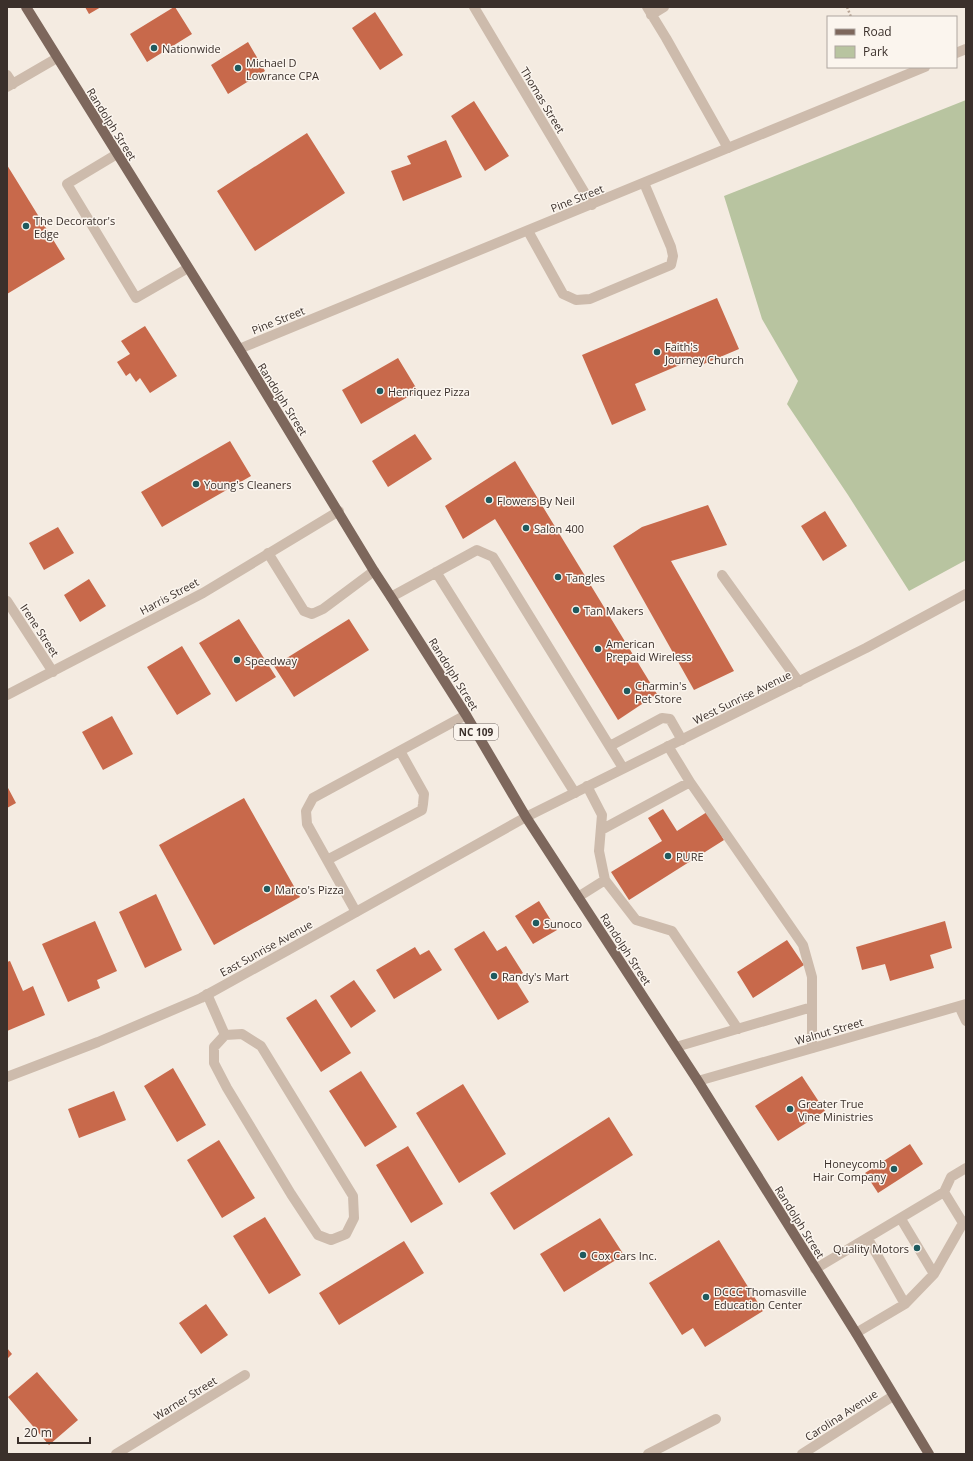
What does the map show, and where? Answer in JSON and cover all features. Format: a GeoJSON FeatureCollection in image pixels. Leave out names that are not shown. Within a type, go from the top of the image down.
{"type":"FeatureCollection","features":[{"type":"Feature","properties":{"kind":"main road","name":"Randolph Street"},"geometry":{"type":"LineString","coordinates":[[26,7],[339,511],[374,572],[466,715],[526,817],[698,1081],[856,1333],[927,1453]]}},
{"type":"Feature","properties":{"kind":"street"},"geometry":{"type":"LineString","coordinates":[[664,7],[649,11],[666,38],[728,148]]}},
{"type":"Feature","properties":{"kind":"street","name":"Thomas Street"},"geometry":{"type":"LineString","coordinates":[[476,9],[592,205]]}},
{"type":"Feature","properties":{"kind":"street"},"geometry":{"type":"LineString","coordinates":[[7,75],[10,86],[57,58]]}},
{"type":"Feature","properties":{"kind":"street","name":"Pine Street"},"geometry":{"type":"LineString","coordinates":[[239,349],[923,68]]}},
{"type":"Feature","properties":{"kind":"street"},"geometry":{"type":"LineString","coordinates":[[117,154],[67,184],[136,298],[188,268]]}},
{"type":"Feature","properties":{"kind":"street"},"geometry":{"type":"LineString","coordinates":[[528,231],[563,294],[576,300],[590,299],[671,265],[673,256],[671,247],[644,183]]}},
{"type":"Feature","properties":{"kind":"street","name":"Harris Street"},"geometry":{"type":"LineString","coordinates":[[7,695],[202,592],[339,511]]}},
{"type":"Feature","properties":{"kind":"street"},"geometry":{"type":"LineString","coordinates":[[391,597],[477,550],[493,557],[623,768]]}},
{"type":"Feature","properties":{"kind":"street"},"geometry":{"type":"LineString","coordinates":[[268,553],[304,611],[312,614],[323,609],[374,572]]}},
{"type":"Feature","properties":{"kind":"street"},"geometry":{"type":"LineString","coordinates":[[436,572],[574,793]]}},
{"type":"Feature","properties":{"kind":"street"},"geometry":{"type":"LineString","coordinates":[[722,575],[798,682]]}},
{"type":"Feature","properties":{"kind":"street","name":"West Sunrise Avenue"},"geometry":{"type":"LineString","coordinates":[[526,817],[866,648],[966,594]]}},
{"type":"Feature","properties":{"kind":"street","name":"Irene Street"},"geometry":{"type":"LineString","coordinates":[[7,601],[53,672]]}},
{"type":"Feature","properties":{"kind":"street"},"geometry":{"type":"LineString","coordinates":[[356,912],[307,824],[306,811],[314,798],[466,715]]}},
{"type":"Feature","properties":{"kind":"street"},"geometry":{"type":"LineString","coordinates":[[610,746],[662,718],[670,718],[682,740]]}},
{"type":"Feature","properties":{"kind":"street"},"geometry":{"type":"LineString","coordinates":[[668,746],[690,782],[803,945],[812,977],[812,1048]]}},
{"type":"Feature","properties":{"kind":"street"},"geometry":{"type":"LineString","coordinates":[[327,860],[422,810],[424,794],[400,751]]}},
{"type":"Feature","properties":{"kind":"street"},"geometry":{"type":"LineString","coordinates":[[601,830],[690,782]]}},
{"type":"Feature","properties":{"kind":"street"},"geometry":{"type":"LineString","coordinates":[[587,786],[602,815],[599,851],[605,880],[636,920],[672,931],[738,1029]]}},
{"type":"Feature","properties":{"kind":"street","name":"East Sunrise Avenue"},"geometry":{"type":"LineString","coordinates":[[7,1077],[98,1042],[207,994],[526,817]]}},
{"type":"Feature","properties":{"kind":"street"},"geometry":{"type":"LineString","coordinates":[[578,897],[605,880]]}},
{"type":"Feature","properties":{"kind":"street"},"geometry":{"type":"LineString","coordinates":[[207,994],[225,1036]]}},
{"type":"Feature","properties":{"kind":"street"},"geometry":{"type":"LineString","coordinates":[[962,1005],[966,1021]]}},
{"type":"Feature","properties":{"kind":"street","name":"Walnut Street"},"geometry":{"type":"LineString","coordinates":[[698,1081],[962,1005]]}},
{"type":"Feature","properties":{"kind":"street"},"geometry":{"type":"LineString","coordinates":[[676,1047],[812,1008]]}},
{"type":"Feature","properties":{"kind":"street"},"geometry":{"type":"LineString","coordinates":[[242,1034],[261,1046],[281,1077],[353,1196],[354,1218],[346,1234],[331,1240],[318,1235],[291,1194],[227,1088],[214,1063],[214,1047],[225,1036],[242,1034]]}},
{"type":"Feature","properties":{"kind":"street"},"geometry":{"type":"LineString","coordinates":[[815,1269],[944,1192],[951,1177],[966,1168]]}},
{"type":"Feature","properties":{"kind":"street"},"geometry":{"type":"LineString","coordinates":[[856,1333],[905,1304],[934,1274],[964,1222],[944,1192]]}},
{"type":"Feature","properties":{"kind":"street"},"geometry":{"type":"LineString","coordinates":[[901,1219],[934,1274]]}},
{"type":"Feature","properties":{"kind":"street"},"geometry":{"type":"LineString","coordinates":[[868,1238],[905,1304]]}},
{"type":"Feature","properties":{"kind":"street","name":"Warner Street"},"geometry":{"type":"LineString","coordinates":[[116,1454],[245,1375]]}},
{"type":"Feature","properties":{"kind":"street","name":"Carolina Avenue"},"geometry":{"type":"LineString","coordinates":[[802,1454],[893,1396]]}},
{"type":"Feature","properties":{"kind":"street"},"geometry":{"type":"LineString","coordinates":[[648,1454],[716,1419]]}},
{"type":"Feature","properties":{"kind":"green space"},"geometry":{"type":"Polygon","coordinates":[[[966,100],[966,560],[909,591],[848,495],[787,404],[798,381],[762,319],[724,196],[966,100]]]}},
{"type":"Feature","properties":{"kind":"building"},"geometry":{"type":"Polygon","coordinates":[[[85,7],[101,7],[89,14],[85,7]]]}},
{"type":"Feature","properties":{"kind":"building","name":"Nationwide"},"geometry":{"type":"Polygon","coordinates":[[[174,7],[192,34],[147,62],[130,34],[174,7]]]}},
{"type":"Feature","properties":{"kind":"building"},"geometry":{"type":"Polygon","coordinates":[[[375,12],[403,55],[380,70],[352,28],[375,12]]]}},
{"type":"Feature","properties":{"kind":"building","name":"Michael D Lowrance CPA"},"geometry":{"type":"Polygon","coordinates":[[[248,42],[265,71],[228,94],[211,65],[248,42]]]}},
{"type":"Feature","properties":{"kind":"building"},"geometry":{"type":"Polygon","coordinates":[[[474,101],[509,156],[485,171],[451,116],[474,101]]]}},
{"type":"Feature","properties":{"kind":"building"},"geometry":{"type":"Polygon","coordinates":[[[307,133],[345,193],[255,251],[217,191],[307,133]]]}},
{"type":"Feature","properties":{"kind":"building"},"geometry":{"type":"Polygon","coordinates":[[[446,140],[462,177],[403,201],[391,171],[411,164],[407,156],[446,140]]]}},
{"type":"Feature","properties":{"kind":"building","name":"The Decorator's Edge"},"geometry":{"type":"Polygon","coordinates":[[[7,165],[65,259],[7,294],[7,165]]]}},
{"type":"Feature","properties":{"kind":"building"},"geometry":{"type":"Polygon","coordinates":[[[717,298],[739,349],[699,366],[696,358],[635,384],[646,410],[612,425],[582,355],[717,298]]]}},
{"type":"Feature","properties":{"kind":"building"},"geometry":{"type":"Polygon","coordinates":[[[145,326],[177,376],[150,393],[140,378],[136,382],[130,373],[126,376],[117,362],[130,354],[121,341],[145,326]]]}},
{"type":"Feature","properties":{"kind":"building","name":"Henriquez Pizza"},"geometry":{"type":"Polygon","coordinates":[[[398,358],[418,391],[361,424],[342,390],[398,358]]]}},
{"type":"Feature","properties":{"kind":"building"},"geometry":{"type":"Polygon","coordinates":[[[415,434],[432,459],[388,487],[372,461],[415,434]]]}},
{"type":"Feature","properties":{"kind":"building","name":"Young's Cleaners"},"geometry":{"type":"Polygon","coordinates":[[[230,441],[251,476],[162,527],[141,492],[230,441]]]}},
{"type":"Feature","properties":{"kind":"building"},"geometry":{"type":"Polygon","coordinates":[[[515,461],[657,694],[618,720],[495,519],[463,539],[445,506],[515,461]]]}},
{"type":"Feature","properties":{"kind":"building"},"geometry":{"type":"Polygon","coordinates":[[[708,505],[727,545],[671,561],[734,671],[694,690],[613,546],[642,527],[708,505]]]}},
{"type":"Feature","properties":{"kind":"building"},"geometry":{"type":"Polygon","coordinates":[[[825,511],[847,546],[823,561],[801,526],[825,511]]]}},
{"type":"Feature","properties":{"kind":"building"},"geometry":{"type":"Polygon","coordinates":[[[58,527],[74,553],[44,570],[29,543],[58,527]]]}},
{"type":"Feature","properties":{"kind":"building"},"geometry":{"type":"Polygon","coordinates":[[[89,579],[106,606],[80,622],[64,595],[89,579]]]}},
{"type":"Feature","properties":{"kind":"building","name":"Speedway"},"geometry":{"type":"Polygon","coordinates":[[[239,619],[276,677],[236,702],[199,643],[239,619]]]}},
{"type":"Feature","properties":{"kind":"building","name":"Speedway"},"geometry":{"type":"Polygon","coordinates":[[[349,619],[369,650],[294,697],[274,666],[349,619]]]}},
{"type":"Feature","properties":{"kind":"building"},"geometry":{"type":"Polygon","coordinates":[[[182,646],[211,694],[177,715],[147,667],[182,646]]]}},
{"type":"Feature","properties":{"kind":"building"},"geometry":{"type":"Polygon","coordinates":[[[112,716],[133,754],[103,770],[82,732],[112,716]]]}},
{"type":"Feature","properties":{"kind":"building"},"geometry":{"type":"Polygon","coordinates":[[[7,786],[16,803],[7,808],[7,786]]]}},
{"type":"Feature","properties":{"kind":"building"},"geometry":{"type":"Polygon","coordinates":[[[244,798],[300,897],[214,945],[159,845],[244,798]]]}},
{"type":"Feature","properties":{"kind":"building","name":"PURE"},"geometry":{"type":"Polygon","coordinates":[[[663,809],[677,831],[707,812],[724,840],[629,900],[611,872],[662,841],[648,818],[663,809]]]}},
{"type":"Feature","properties":{"kind":"building"},"geometry":{"type":"Polygon","coordinates":[[[156,894],[182,950],[145,968],[119,912],[156,894]]]}},
{"type":"Feature","properties":{"kind":"building","name":"Sunoco"},"geometry":{"type":"Polygon","coordinates":[[[539,901],[557,930],[533,944],[515,916],[539,901]]]}},
{"type":"Feature","properties":{"kind":"building"},"geometry":{"type":"Polygon","coordinates":[[[95,921],[117,971],[97,980],[100,988],[68,1002],[42,944],[95,921]]]}},
{"type":"Feature","properties":{"kind":"building"},"geometry":{"type":"Polygon","coordinates":[[[945,921],[952,948],[930,955],[934,968],[890,981],[885,964],[862,970],[856,947],[945,921]]]}},
{"type":"Feature","properties":{"kind":"building","name":"Randy's Mart"},"geometry":{"type":"Polygon","coordinates":[[[484,931],[497,951],[506,946],[523,973],[514,978],[529,1002],[498,1020],[454,949],[484,931]]]}},
{"type":"Feature","properties":{"kind":"building"},"geometry":{"type":"Polygon","coordinates":[[[787,940],[804,965],[753,998],[737,972],[787,940]]]}},
{"type":"Feature","properties":{"kind":"building"},"geometry":{"type":"Polygon","coordinates":[[[415,947],[420,955],[429,950],[442,970],[394,999],[376,970],[415,947]]]}},
{"type":"Feature","properties":{"kind":"building"},"geometry":{"type":"Polygon","coordinates":[[[10,961],[23,991],[33,986],[45,1015],[7,1031],[7,962],[10,961]]]}},
{"type":"Feature","properties":{"kind":"building"},"geometry":{"type":"Polygon","coordinates":[[[354,980],[376,1011],[351,1028],[330,996],[354,980]]]}},
{"type":"Feature","properties":{"kind":"building"},"geometry":{"type":"Polygon","coordinates":[[[316,999],[351,1053],[321,1072],[286,1018],[316,999]]]}},
{"type":"Feature","properties":{"kind":"building"},"geometry":{"type":"Polygon","coordinates":[[[173,1068],[206,1125],[177,1142],[144,1086],[173,1068]]]}},
{"type":"Feature","properties":{"kind":"building"},"geometry":{"type":"Polygon","coordinates":[[[361,1071],[397,1127],[365,1147],[329,1091],[361,1071]]]}},
{"type":"Feature","properties":{"kind":"building","name":"Greater True Vine Ministries"},"geometry":{"type":"Polygon","coordinates":[[[802,1076],[825,1111],[778,1141],[755,1106],[802,1076]]]}},
{"type":"Feature","properties":{"kind":"building"},"geometry":{"type":"Polygon","coordinates":[[[463,1084],[506,1154],[459,1183],[416,1113],[463,1084]]]}},
{"type":"Feature","properties":{"kind":"building"},"geometry":{"type":"Polygon","coordinates":[[[114,1091],[126,1120],[79,1138],[68,1109],[114,1091]]]}},
{"type":"Feature","properties":{"kind":"building"},"geometry":{"type":"Polygon","coordinates":[[[609,1117],[633,1155],[514,1230],[490,1193],[609,1117]]]}},
{"type":"Feature","properties":{"kind":"building"},"geometry":{"type":"Polygon","coordinates":[[[219,1140],[255,1198],[222,1218],[187,1160],[219,1140]]]}},
{"type":"Feature","properties":{"kind":"building","name":"Honeycomb Hair Company"},"geometry":{"type":"Polygon","coordinates":[[[910,1144],[923,1164],[878,1193],[865,1173],[910,1144]]]}},
{"type":"Feature","properties":{"kind":"building"},"geometry":{"type":"Polygon","coordinates":[[[408,1146],[443,1204],[411,1223],[376,1165],[408,1146]]]}},
{"type":"Feature","properties":{"kind":"building"},"geometry":{"type":"Polygon","coordinates":[[[265,1217],[301,1275],[269,1294],[233,1236],[265,1217]]]}},
{"type":"Feature","properties":{"kind":"building"},"geometry":{"type":"Polygon","coordinates":[[[600,1218],[624,1255],[564,1292],[540,1254],[600,1218]]]}},
{"type":"Feature","properties":{"kind":"building","name":"DCCC Thomasville Education Center"},"geometry":{"type":"Polygon","coordinates":[[[719,1240],[763,1311],[705,1347],[693,1328],[682,1335],[649,1283],[719,1240]]]}},
{"type":"Feature","properties":{"kind":"building"},"geometry":{"type":"Polygon","coordinates":[[[404,1241],[424,1273],[339,1325],[319,1293],[404,1241]]]}},
{"type":"Feature","properties":{"kind":"building"},"geometry":{"type":"Polygon","coordinates":[[[206,1304],[228,1335],[201,1354],[179,1323],[206,1304]]]}},
{"type":"Feature","properties":{"kind":"building"},"geometry":{"type":"Polygon","coordinates":[[[7,1348],[12,1354],[7,1359],[7,1348]]]}},
{"type":"Feature","properties":{"kind":"building"},"geometry":{"type":"Polygon","coordinates":[[[37,1372],[78,1420],[49,1445],[8,1397],[37,1372]]]}},
{"type":"Feature","properties":{"kind":"place","name":"Nationwide"},"geometry":{"type":"Point","coordinates":[154,48]}},
{"type":"Feature","properties":{"kind":"place","name":"Michael D Lowrance CPA"},"geometry":{"type":"Point","coordinates":[238,68]}},
{"type":"Feature","properties":{"kind":"place","name":"The Decorator's Edge"},"geometry":{"type":"Point","coordinates":[26,226]}},
{"type":"Feature","properties":{"kind":"place","name":"Faith's Journey Church"},"geometry":{"type":"Point","coordinates":[657,352]}},
{"type":"Feature","properties":{"kind":"place","name":"Henriquez Pizza"},"geometry":{"type":"Point","coordinates":[380,391]}},
{"type":"Feature","properties":{"kind":"place","name":"Young's Cleaners"},"geometry":{"type":"Point","coordinates":[196,484]}},
{"type":"Feature","properties":{"kind":"place","name":"Flowers By Neil"},"geometry":{"type":"Point","coordinates":[489,500]}},
{"type":"Feature","properties":{"kind":"place","name":"Salon 400"},"geometry":{"type":"Point","coordinates":[526,528]}},
{"type":"Feature","properties":{"kind":"place","name":"Tangles"},"geometry":{"type":"Point","coordinates":[558,577]}},
{"type":"Feature","properties":{"kind":"place","name":"Tan Makers"},"geometry":{"type":"Point","coordinates":[576,610]}},
{"type":"Feature","properties":{"kind":"place","name":"American Prepaid Wireless"},"geometry":{"type":"Point","coordinates":[598,649]}},
{"type":"Feature","properties":{"kind":"place","name":"Speedway"},"geometry":{"type":"Point","coordinates":[237,660]}},
{"type":"Feature","properties":{"kind":"place","name":"Charmin's Pet Store"},"geometry":{"type":"Point","coordinates":[627,691]}},
{"type":"Feature","properties":{"kind":"place","name":"PURE"},"geometry":{"type":"Point","coordinates":[668,856]}},
{"type":"Feature","properties":{"kind":"place","name":"Marco's Pizza"},"geometry":{"type":"Point","coordinates":[267,889]}},
{"type":"Feature","properties":{"kind":"place","name":"Sunoco"},"geometry":{"type":"Point","coordinates":[536,923]}},
{"type":"Feature","properties":{"kind":"place","name":"Randy's Mart"},"geometry":{"type":"Point","coordinates":[494,976]}},
{"type":"Feature","properties":{"kind":"place","name":"Greater True Vine Ministries"},"geometry":{"type":"Point","coordinates":[790,1109]}},
{"type":"Feature","properties":{"kind":"place","name":"Honeycomb Hair Company"},"geometry":{"type":"Point","coordinates":[894,1169]}},
{"type":"Feature","properties":{"kind":"place","name":"Quality Motors"},"geometry":{"type":"Point","coordinates":[917,1248]}},
{"type":"Feature","properties":{"kind":"place","name":"Cox Cars Inc."},"geometry":{"type":"Point","coordinates":[583,1255]}},
{"type":"Feature","properties":{"kind":"place","name":"DCCC Thomasville Education Center"},"geometry":{"type":"Point","coordinates":[706,1297]}}]}
